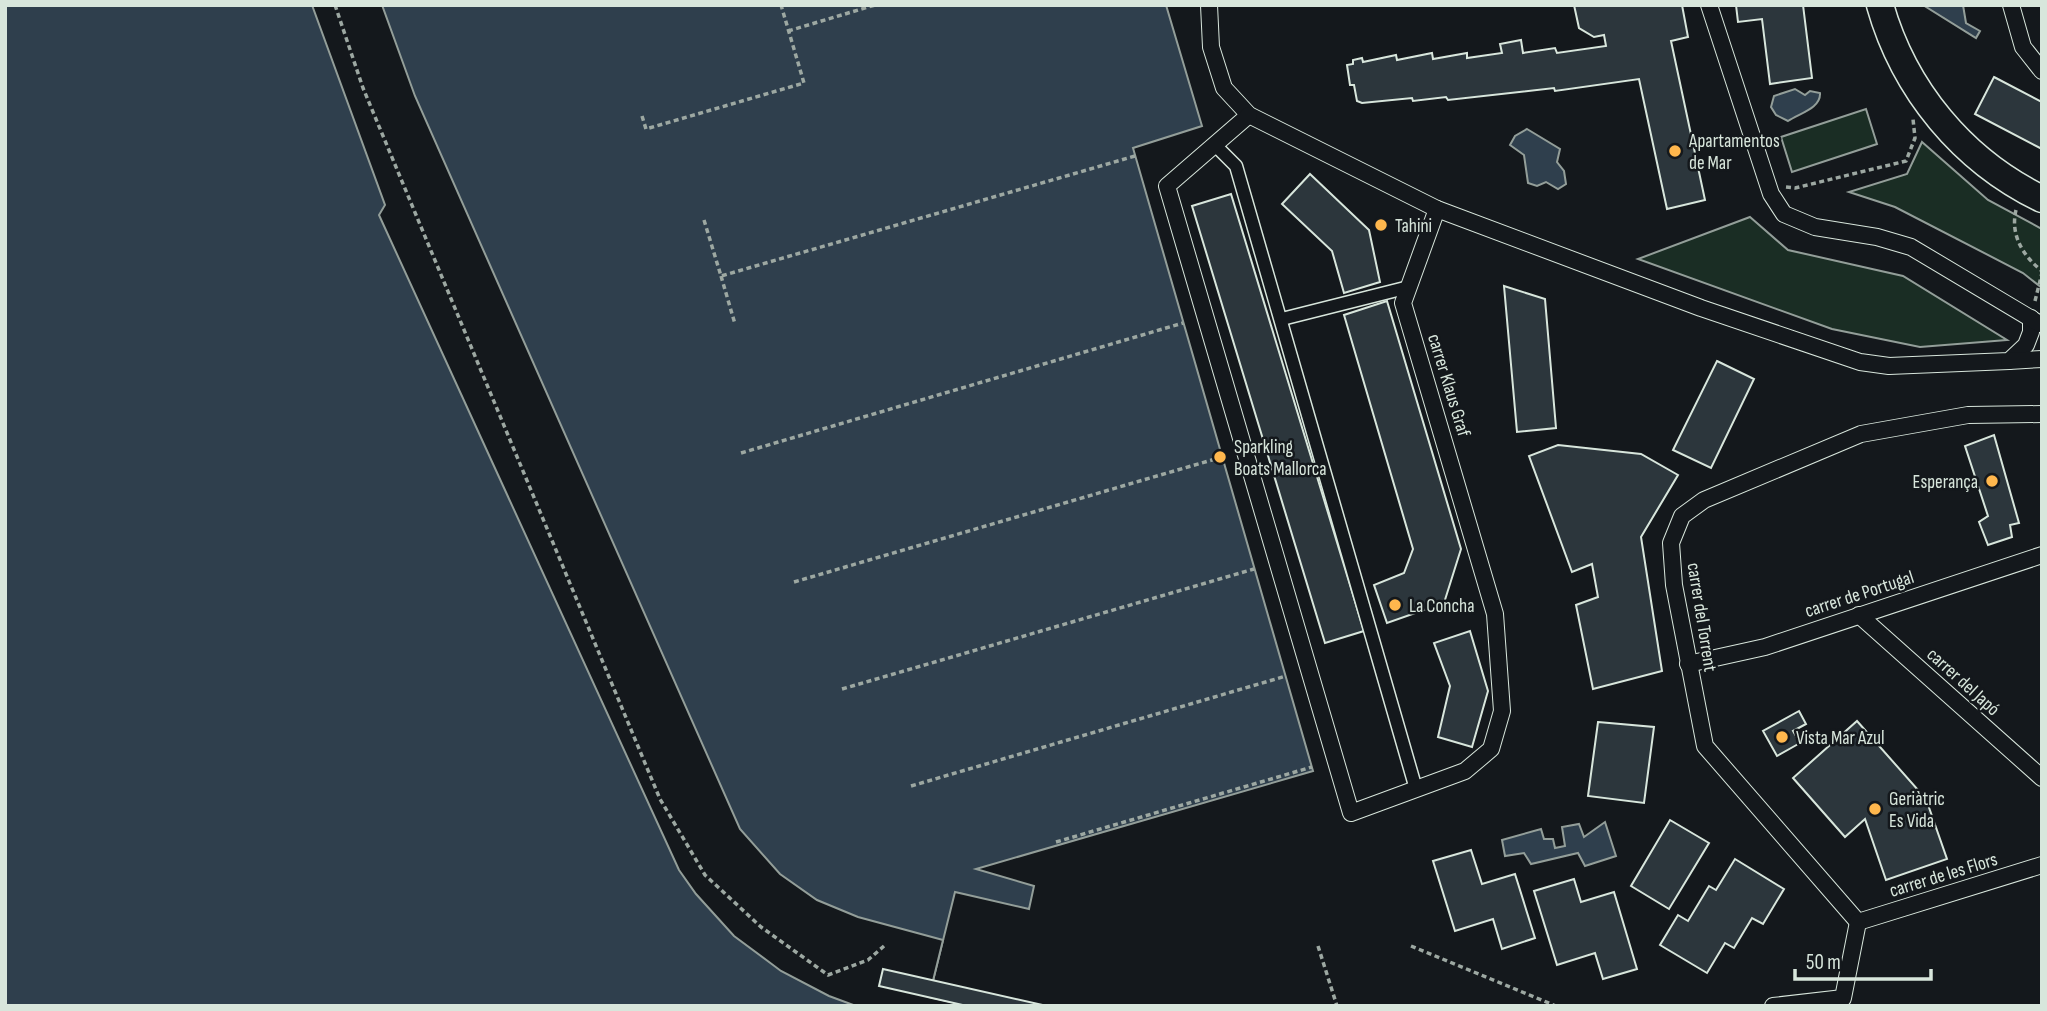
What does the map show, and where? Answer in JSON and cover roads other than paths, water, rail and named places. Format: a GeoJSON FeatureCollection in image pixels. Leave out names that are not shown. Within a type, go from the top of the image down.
{"type":"FeatureCollection","features":[{"type":"Feature","properties":{"kind":"main road"},"geometry":{"type":"LineString","coordinates":[[1880,5],[1903,64],[1941,121],[1985,165],[2030,202]]}},
{"type":"Feature","properties":{"kind":"street"},"geometry":{"type":"LineString","coordinates":[[1209,5],[1210,47],[1224,88],[1249,115],[1437,209],[1701,308],[1860,362],[1889,366],[2042,359]]}},
{"type":"Feature","properties":{"kind":"street"},"geometry":{"type":"LineString","coordinates":[[1709,5],[1771,194],[1784,214],[1815,226],[1877,237],[1911,247],[2036,322],[2026,345],[2009,361]]}},
{"type":"Feature","properties":{"kind":"street"},"geometry":{"type":"LineString","coordinates":[[2011,5],[2023,47],[2042,71]]}},
{"type":"Feature","properties":{"kind":"street"},"geometry":{"type":"LineString","coordinates":[[1249,115],[1214,144],[1236,166],[1416,789]]}},
{"type":"Feature","properties":{"kind":"street","name":"carrer Klaus Graf"},"geometry":{"type":"LineString","coordinates":[[1214,144],[1167,186],[1350,813],[1465,771],[1491,749],[1502,711],[1495,614],[1403,303],[1437,209]]}},
{"type":"Feature","properties":{"kind":"street"},"geometry":{"type":"LineString","coordinates":[[1282,318],[1409,287]]}},
{"type":"Feature","properties":{"kind":"street","name":"carrer del Torrent"},"geometry":{"type":"LineString","coordinates":[[1857,922],[1705,746],[1674,585],[1671,543],[1682,516],[1704,500],[1861,434],[1968,415],[2042,414]]}},
{"type":"Feature","properties":{"kind":"street","name":"carrer de Portugal"},"geometry":{"type":"LineString","coordinates":[[1688,664],[1765,647],[2042,555]]}},
{"type":"Feature","properties":{"kind":"street","name":"carrer del Japó"},"geometry":{"type":"LineString","coordinates":[[1859,615],[2042,778]]}},
{"type":"Feature","properties":{"kind":"street","name":"carrer de les Flors"},"geometry":{"type":"LineString","coordinates":[[1857,922],[2042,865]]}},
{"type":"Feature","properties":{"kind":"street"},"geometry":{"type":"LineString","coordinates":[[1773,1006],[1814,1004],[1843,998],[1857,922]]}},
{"type":"Feature","properties":{"kind":"water"},"geometry":{"type":"Polygon","coordinates":[[[5,5],[1166,5],[1202,126],[1133,148],[1313,771],[976,869],[1034,886],[1029,909],[955,892],[929,997],[969,1006],[5,1006],[5,5]]]}},
{"type":"Feature","properties":{"kind":"water"},"geometry":{"type":"Polygon","coordinates":[[[1923,5],[1963,5],[1966,23],[1980,31],[1976,38],[1923,5]]]}},
{"type":"Feature","properties":{"kind":"water"},"geometry":{"type":"Polygon","coordinates":[[[1795,89],[1805,95],[1810,91],[1820,93],[1819,98],[1809,110],[1788,121],[1776,115],[1771,107],[1774,96],[1795,89]]]}},
{"type":"Feature","properties":{"kind":"water"},"geometry":{"type":"Polygon","coordinates":[[[1527,129],[1560,149],[1557,162],[1564,171],[1566,184],[1558,189],[1546,182],[1537,186],[1528,183],[1524,155],[1510,145],[1515,136],[1527,129]]]}},
{"type":"Feature","properties":{"kind":"water"},"geometry":{"type":"Polygon","coordinates":[[[1605,822],[1616,856],[1585,866],[1578,853],[1531,864],[1524,853],[1505,856],[1502,840],[1541,829],[1544,839],[1553,839],[1555,848],[1565,846],[1562,827],[1579,824],[1584,837],[1605,822]]]}},
{"type":"Feature","properties":{"kind":"place","name":"Apartamentos de Mar"},"geometry":{"type":"Point","coordinates":[1675,151]}},
{"type":"Feature","properties":{"kind":"place","name":"Tahini"},"geometry":{"type":"Point","coordinates":[1381,225]}},
{"type":"Feature","properties":{"kind":"place","name":"Sparkling Boats Mallorca"},"geometry":{"type":"Point","coordinates":[1220,457]}},
{"type":"Feature","properties":{"kind":"place","name":"Esperança"},"geometry":{"type":"Point","coordinates":[1992,481]}},
{"type":"Feature","properties":{"kind":"place","name":"La Concha"},"geometry":{"type":"Point","coordinates":[1395,605]}},
{"type":"Feature","properties":{"kind":"place","name":"Vista Mar Azul"},"geometry":{"type":"Point","coordinates":[1782,737]}},
{"type":"Feature","properties":{"kind":"place","name":"Geriàtric Es Vida"},"geometry":{"type":"Point","coordinates":[1875,809]}}]}
